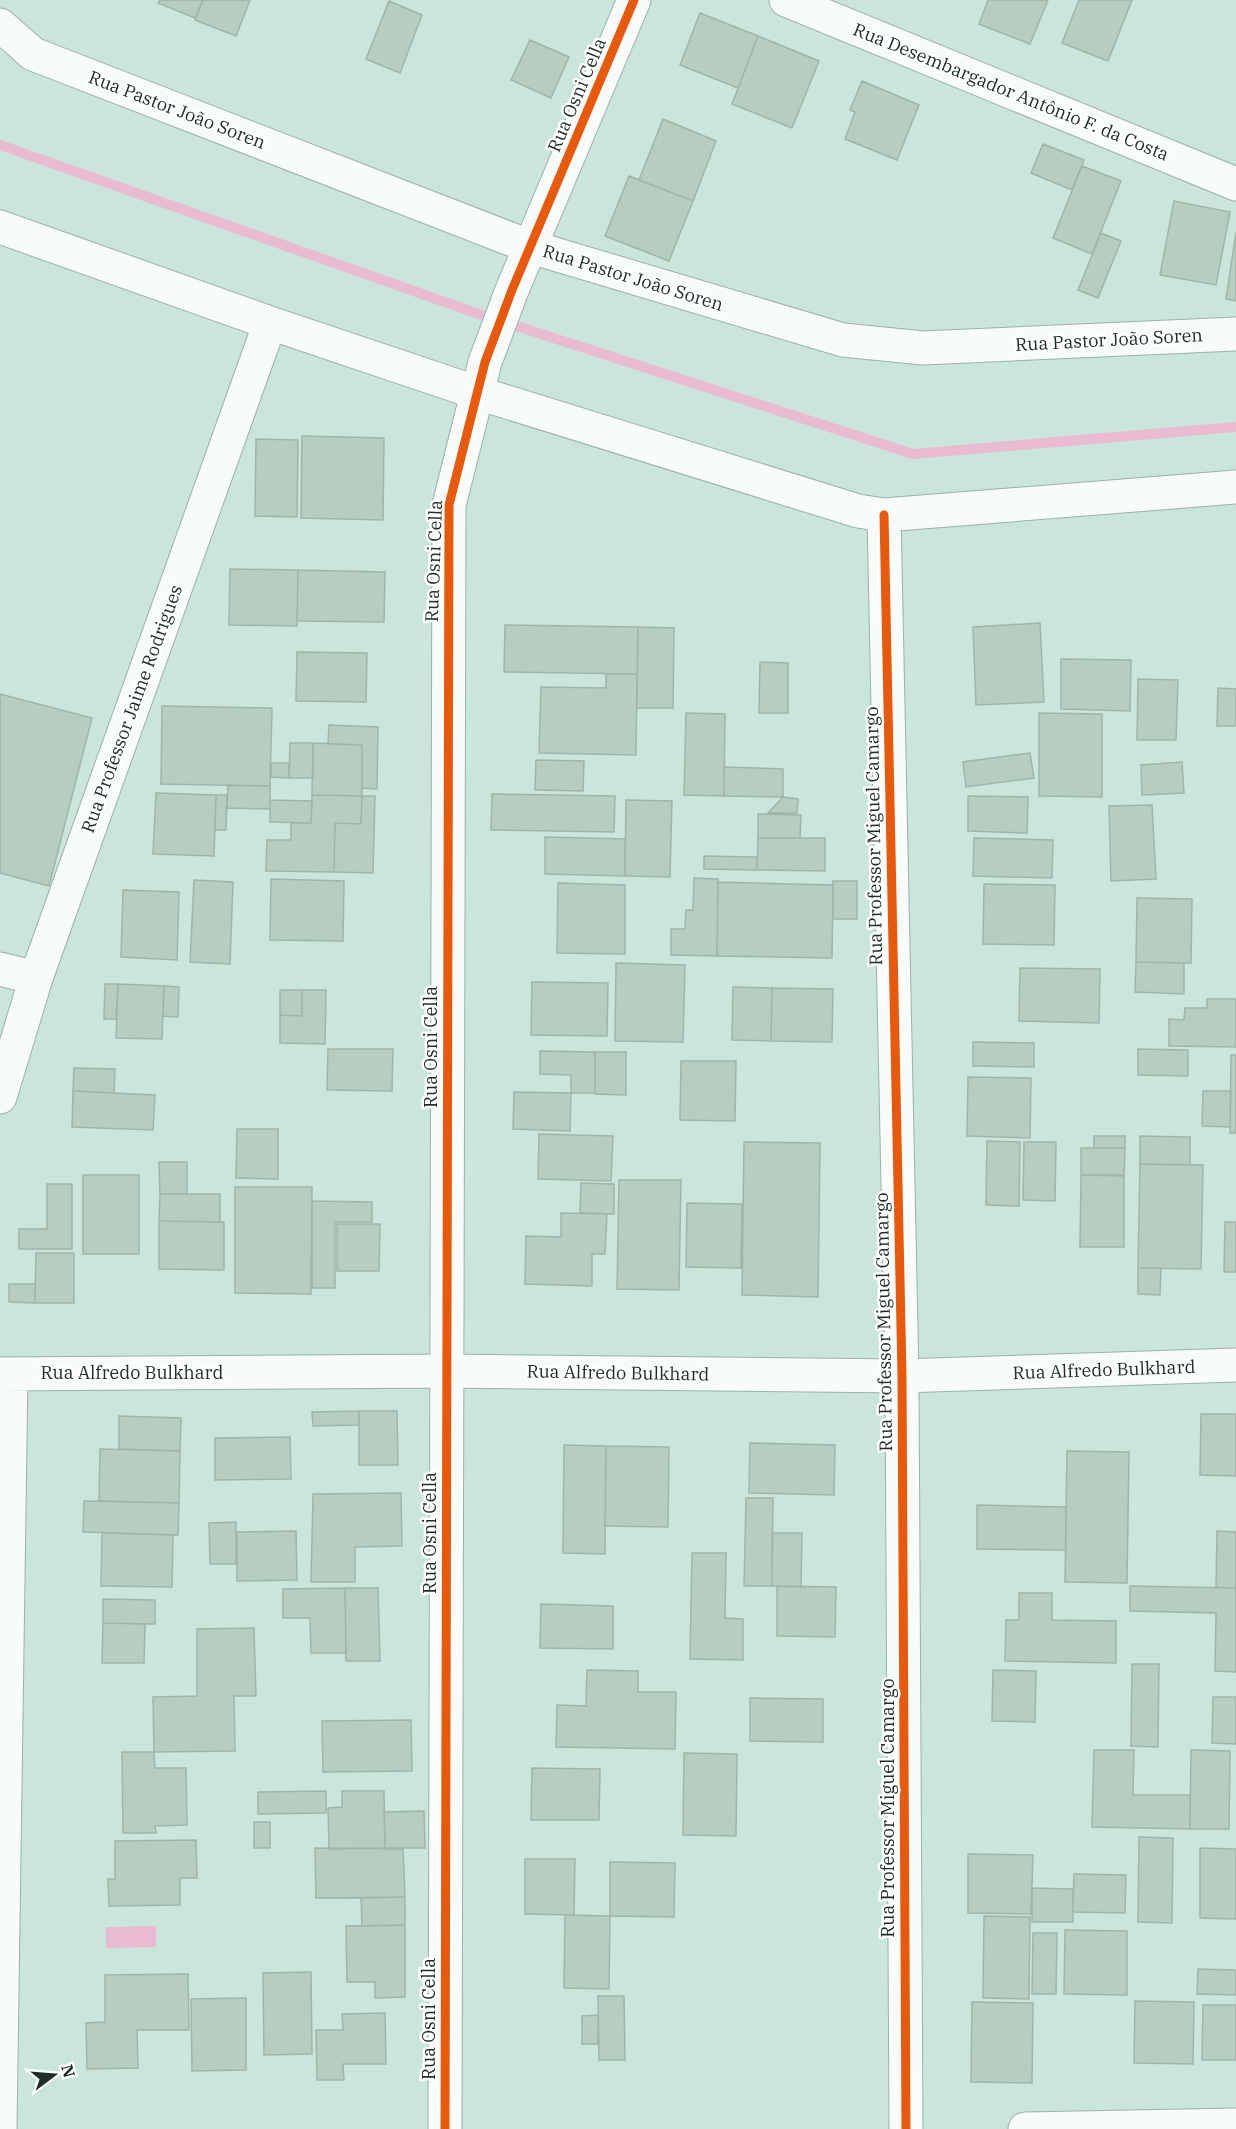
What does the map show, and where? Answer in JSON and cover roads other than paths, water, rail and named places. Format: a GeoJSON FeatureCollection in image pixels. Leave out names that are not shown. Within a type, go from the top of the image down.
{"type":"FeatureCollection","features":[{"type":"Feature","properties":{"kind":"street","name":"Rua Osni Cella"},"geometry":{"type":"LineString","coordinates":[[445,2129],[449,505],[481,377],[512,290],[634,0]]}},
{"type":"Feature","properties":{"kind":"street","name":"Rua Desembargador Antônio F. da Costa"},"geometry":{"type":"LineString","coordinates":[[786,0],[1236,184]]}},
{"type":"Feature","properties":{"kind":"street","name":"Rua Pastor João Soren"},"geometry":{"type":"LineString","coordinates":[[0,25],[33,54],[531,247],[843,340],[923,348],[1236,334]]}},
{"type":"Feature","properties":{"kind":"street"},"geometry":{"type":"LineString","coordinates":[[0,227],[270,323],[481,377],[858,511],[884,515],[1236,487]]}},
{"type":"Feature","properties":{"kind":"street","name":"Rua Professor Jaime Rodrigues"},"geometry":{"type":"LineString","coordinates":[[0,1097],[36,978],[270,323]]}},
{"type":"Feature","properties":{"kind":"street","name":"Rua Professor Miguel Camargo"},"geometry":{"type":"LineString","coordinates":[[884,515],[902,1376],[906,2129]]}},
{"type":"Feature","properties":{"kind":"street"},"geometry":{"type":"LineString","coordinates":[[0,969],[36,978]]}},
{"type":"Feature","properties":{"kind":"street","name":"Rua Alfredo Bulkhard"},"geometry":{"type":"LineString","coordinates":[[6,1374],[447,1371],[902,1376],[1236,1365]]}},
{"type":"Feature","properties":{"kind":"street"},"geometry":{"type":"LineString","coordinates":[[0,2129],[6,1374]]}},
{"type":"Feature","properties":{"kind":"street"},"geometry":{"type":"LineString","coordinates":[[1024,2129],[1236,2125]]}},
{"type":"Feature","properties":{"kind":"waterway"},"geometry":{"type":"LineString","coordinates":[[0,145],[476,313],[913,454],[1236,427]]}}]}
